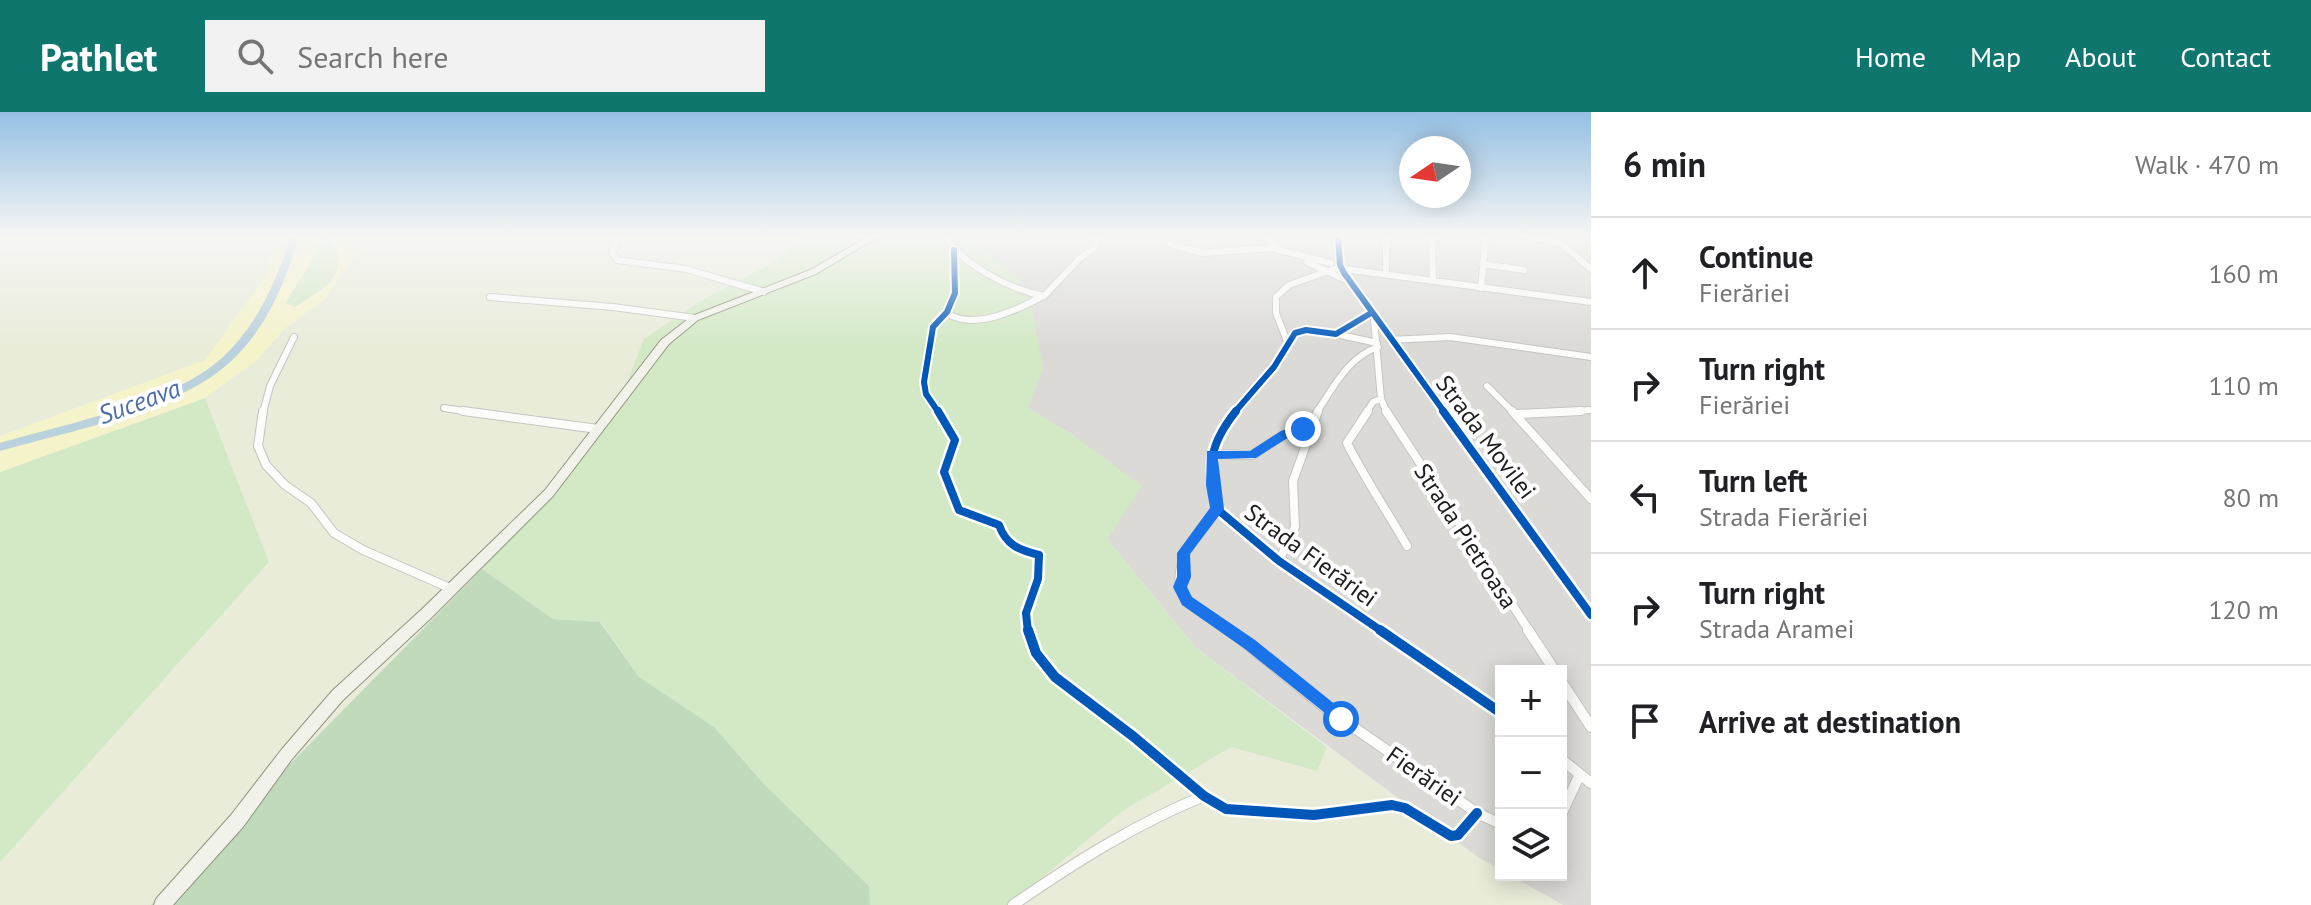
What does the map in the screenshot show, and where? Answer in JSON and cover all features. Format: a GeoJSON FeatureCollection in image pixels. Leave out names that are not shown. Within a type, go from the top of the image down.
{"type":"FeatureCollection","features":[{"type":"Feature","properties":{"kind":"main road"},"geometry":{"type":"LineString","coordinates":[[162,905],[237,821],[312,723],[541,502],[656,352],[695,318],[811,272]]}},
{"type":"Feature","properties":{"kind":"street"},"geometry":{"type":"LineString","coordinates":[[696,272],[764,292]]}},
{"type":"Feature","properties":{"kind":"street"},"geometry":{"type":"LineString","coordinates":[[956,272],[948,314],[933,327],[924,382],[926,394],[953,432],[955,440],[944,472],[959,510],[999,525],[1004,541],[1010,547],[1039,555],[1038,579],[1026,613],[1026,626],[1036,653],[1055,677],[1134,737],[1204,796],[1226,809],[1301,814],[1392,805],[1405,808],[1451,836],[1458,835],[1477,813]]}},
{"type":"Feature","properties":{"kind":"street"},"geometry":{"type":"LineString","coordinates":[[993,272],[1044,296]]}},
{"type":"Feature","properties":{"kind":"street"},"geometry":{"type":"LineString","coordinates":[[948,314],[962,321],[1024,306],[1044,296],[1068,272]]}},
{"type":"Feature","properties":{"kind":"street"},"geometry":{"type":"LineString","coordinates":[[1288,344],[1276,313],[1276,297],[1289,285],[1325,272],[1350,282]]}},
{"type":"Feature","properties":{"kind":"street","name":"Strada Movilei"},"geometry":{"type":"LineString","coordinates":[[1344,272],[1591,615]]}},
{"type":"Feature","properties":{"kind":"street"},"geometry":{"type":"LineString","coordinates":[[1371,272],[1591,302]]}},
{"type":"Feature","properties":{"kind":"street"},"geometry":{"type":"LineString","coordinates":[[1433,272],[1433,281]]}},
{"type":"Feature","properties":{"kind":"street"},"geometry":{"type":"LineString","coordinates":[[1481,288],[1482,272]]}},
{"type":"Feature","properties":{"kind":"street"},"geometry":{"type":"LineString","coordinates":[[490,297],[613,307],[695,318]]}},
{"type":"Feature","properties":{"kind":"street"},"geometry":{"type":"LineString","coordinates":[[1336,334],[1373,316]]}},
{"type":"Feature","properties":{"kind":"street","name":"Strada Pietroasa"},"geometry":{"type":"LineString","coordinates":[[1373,316],[1381,399],[1392,423],[1551,665]]}},
{"type":"Feature","properties":{"kind":"street"},"geometry":{"type":"LineString","coordinates":[[1310,428],[1285,434],[1252,455],[1212,454],[1233,414],[1274,367],[1299,331],[1336,334],[1378,345]]}},
{"type":"Feature","properties":{"kind":"street"},"geometry":{"type":"LineString","coordinates":[[294,337],[270,386],[262,415],[258,446],[266,465],[285,485],[311,503],[334,533],[363,550],[452,589]]}},
{"type":"Feature","properties":{"kind":"street"},"geometry":{"type":"LineString","coordinates":[[1390,340],[1450,337],[1591,357]]}},
{"type":"Feature","properties":{"kind":"street"},"geometry":{"type":"LineString","coordinates":[[1279,561],[1295,527],[1293,481],[1310,428],[1335,382],[1363,352],[1378,345]]}},
{"type":"Feature","properties":{"kind":"street"},"geometry":{"type":"LineString","coordinates":[[1487,386],[1517,414],[1591,499]]}},
{"type":"Feature","properties":{"kind":"street"},"geometry":{"type":"LineString","coordinates":[[1381,399],[1373,402],[1347,443],[1369,487],[1381,499],[1407,546]]}},
{"type":"Feature","properties":{"kind":"street"},"geometry":{"type":"LineString","coordinates":[[444,408],[598,429]]}},
{"type":"Feature","properties":{"kind":"street"},"geometry":{"type":"LineString","coordinates":[[1517,414],[1591,410]]}},
{"type":"Feature","properties":{"kind":"street","name":"Strada Fierăriei"},"geometry":{"type":"LineString","coordinates":[[1212,454],[1212,485],[1217,509],[1279,561],[1495,709]]}},
{"type":"Feature","properties":{"kind":"street","name":"Fierăriei"},"geometry":{"type":"LineString","coordinates":[[1217,509],[1183,553],[1184,577],[1180,587],[1187,601],[1250,644],[1341,719],[1477,813],[1495,821]]}},
{"type":"Feature","properties":{"kind":"street"},"geometry":{"type":"LineString","coordinates":[[1567,690],[1591,727]]}},
{"type":"Feature","properties":{"kind":"street"},"geometry":{"type":"LineString","coordinates":[[1567,764],[1591,783]]}},
{"type":"Feature","properties":{"kind":"street"},"geometry":{"type":"LineString","coordinates":[[1564,809],[1580,774]]}},
{"type":"Feature","properties":{"kind":"street"},"geometry":{"type":"LineString","coordinates":[[1013,905],[1074,863],[1162,813],[1204,796]]}},
{"type":"Feature","properties":{"kind":"shaded area"},"geometry":{"type":"Polygon","coordinates":[[[991,272],[1591,272],[1591,905],[1563,905],[1520,881],[1567,881],[1567,665],[1495,665],[1495,867],[1479,858],[1196,648],[1107,539],[1141,486],[1071,434],[1027,408],[1031,400],[991,272]]]}},
{"type":"Feature","properties":{"kind":"green space"},"geometry":{"type":"Polygon","coordinates":[[[0,272],[267,272],[205,360],[0,436],[0,272]]]}},
{"type":"Feature","properties":{"kind":"green space"},"geometry":{"type":"Polygon","coordinates":[[[305,272],[336,272],[326,286],[295,307],[285,304],[305,272]]]}},
{"type":"Feature","properties":{"kind":"green space"},"geometry":{"type":"Polygon","coordinates":[[[344,272],[755,272],[697,303],[644,339],[616,410],[546,502],[151,905],[0,905],[0,862],[269,562],[205,398],[258,359],[284,329],[324,300],[344,272]]]}},
{"type":"Feature","properties":{"kind":"green space"},"geometry":{"type":"Polygon","coordinates":[[[755,272],[1011,272],[1018,278],[1031,303],[1043,369],[1028,408],[1071,434],[1142,486],[1107,539],[1196,648],[1327,747],[1317,771],[1231,747],[1121,812],[1009,905],[870,905],[868,885],[764,784],[714,727],[639,677],[601,622],[553,619],[482,569],[567,477],[616,410],[644,339],[697,303],[755,272]]]}},
{"type":"Feature","properties":{"kind":"green space"},"geometry":{"type":"Polygon","coordinates":[[[205,398],[269,562],[0,862],[0,472],[205,398]]]}},
{"type":"Feature","properties":{"kind":"green space"},"geometry":{"type":"Polygon","coordinates":[[[482,569],[553,619],[600,622],[639,677],[714,727],[764,784],[869,886],[870,905],[151,905],[482,569]]]}},
{"type":"Feature","properties":{"kind":"green space"},"geometry":{"type":"Polygon","coordinates":[[[1231,747],[1317,771],[1327,747],[1495,867],[1495,881],[1520,881],[1563,905],[1009,905],[1121,812],[1231,747]]]}},
{"type":"Feature","properties":{"kind":"sand"},"geometry":{"type":"Polygon","coordinates":[[[267,272],[304,272],[285,303],[295,307],[326,286],[336,272],[343,272],[324,300],[284,329],[258,359],[205,398],[0,472],[0,436],[205,360],[267,272]]]}},
{"type":"Feature","properties":{"kind":"waterway","name":"Suceava"},"geometry":{"type":"LineString","coordinates":[[0,447],[118,413],[204,377],[224,362],[249,335],[283,272]]}},
{"type":"Feature","properties":{"kind":"cycle path"},"geometry":{"type":"LineString","coordinates":[[957,272],[952,303],[933,327],[924,382],[926,394],[953,432],[955,440],[944,472],[959,510],[999,525],[1005,539],[1013,547],[1039,555],[1038,579],[1026,613],[1026,626],[1036,653],[1055,677],[1134,737],[1204,796],[1226,809],[1314,815],[1392,805],[1405,808],[1451,836],[1458,835],[1477,813]]}},
{"type":"Feature","properties":{"kind":"cycle path"},"geometry":{"type":"LineString","coordinates":[[1344,272],[1591,615]]}},
{"type":"Feature","properties":{"kind":"cycle path"},"geometry":{"type":"LineString","coordinates":[[1371,313],[1336,334],[1306,330],[1295,333],[1274,367],[1233,414],[1212,449],[1211,471],[1217,509],[1279,561],[1495,709]]}},
{"type":"Feature","properties":{"kind":"route"},"geometry":{"type":"LineString","coordinates":[[1303,429],[1285,434],[1252,455],[1212,454],[1212,485],[1217,509],[1210,522],[1183,553],[1184,577],[1180,587],[1187,601],[1250,644],[1341,719]]}}]}
